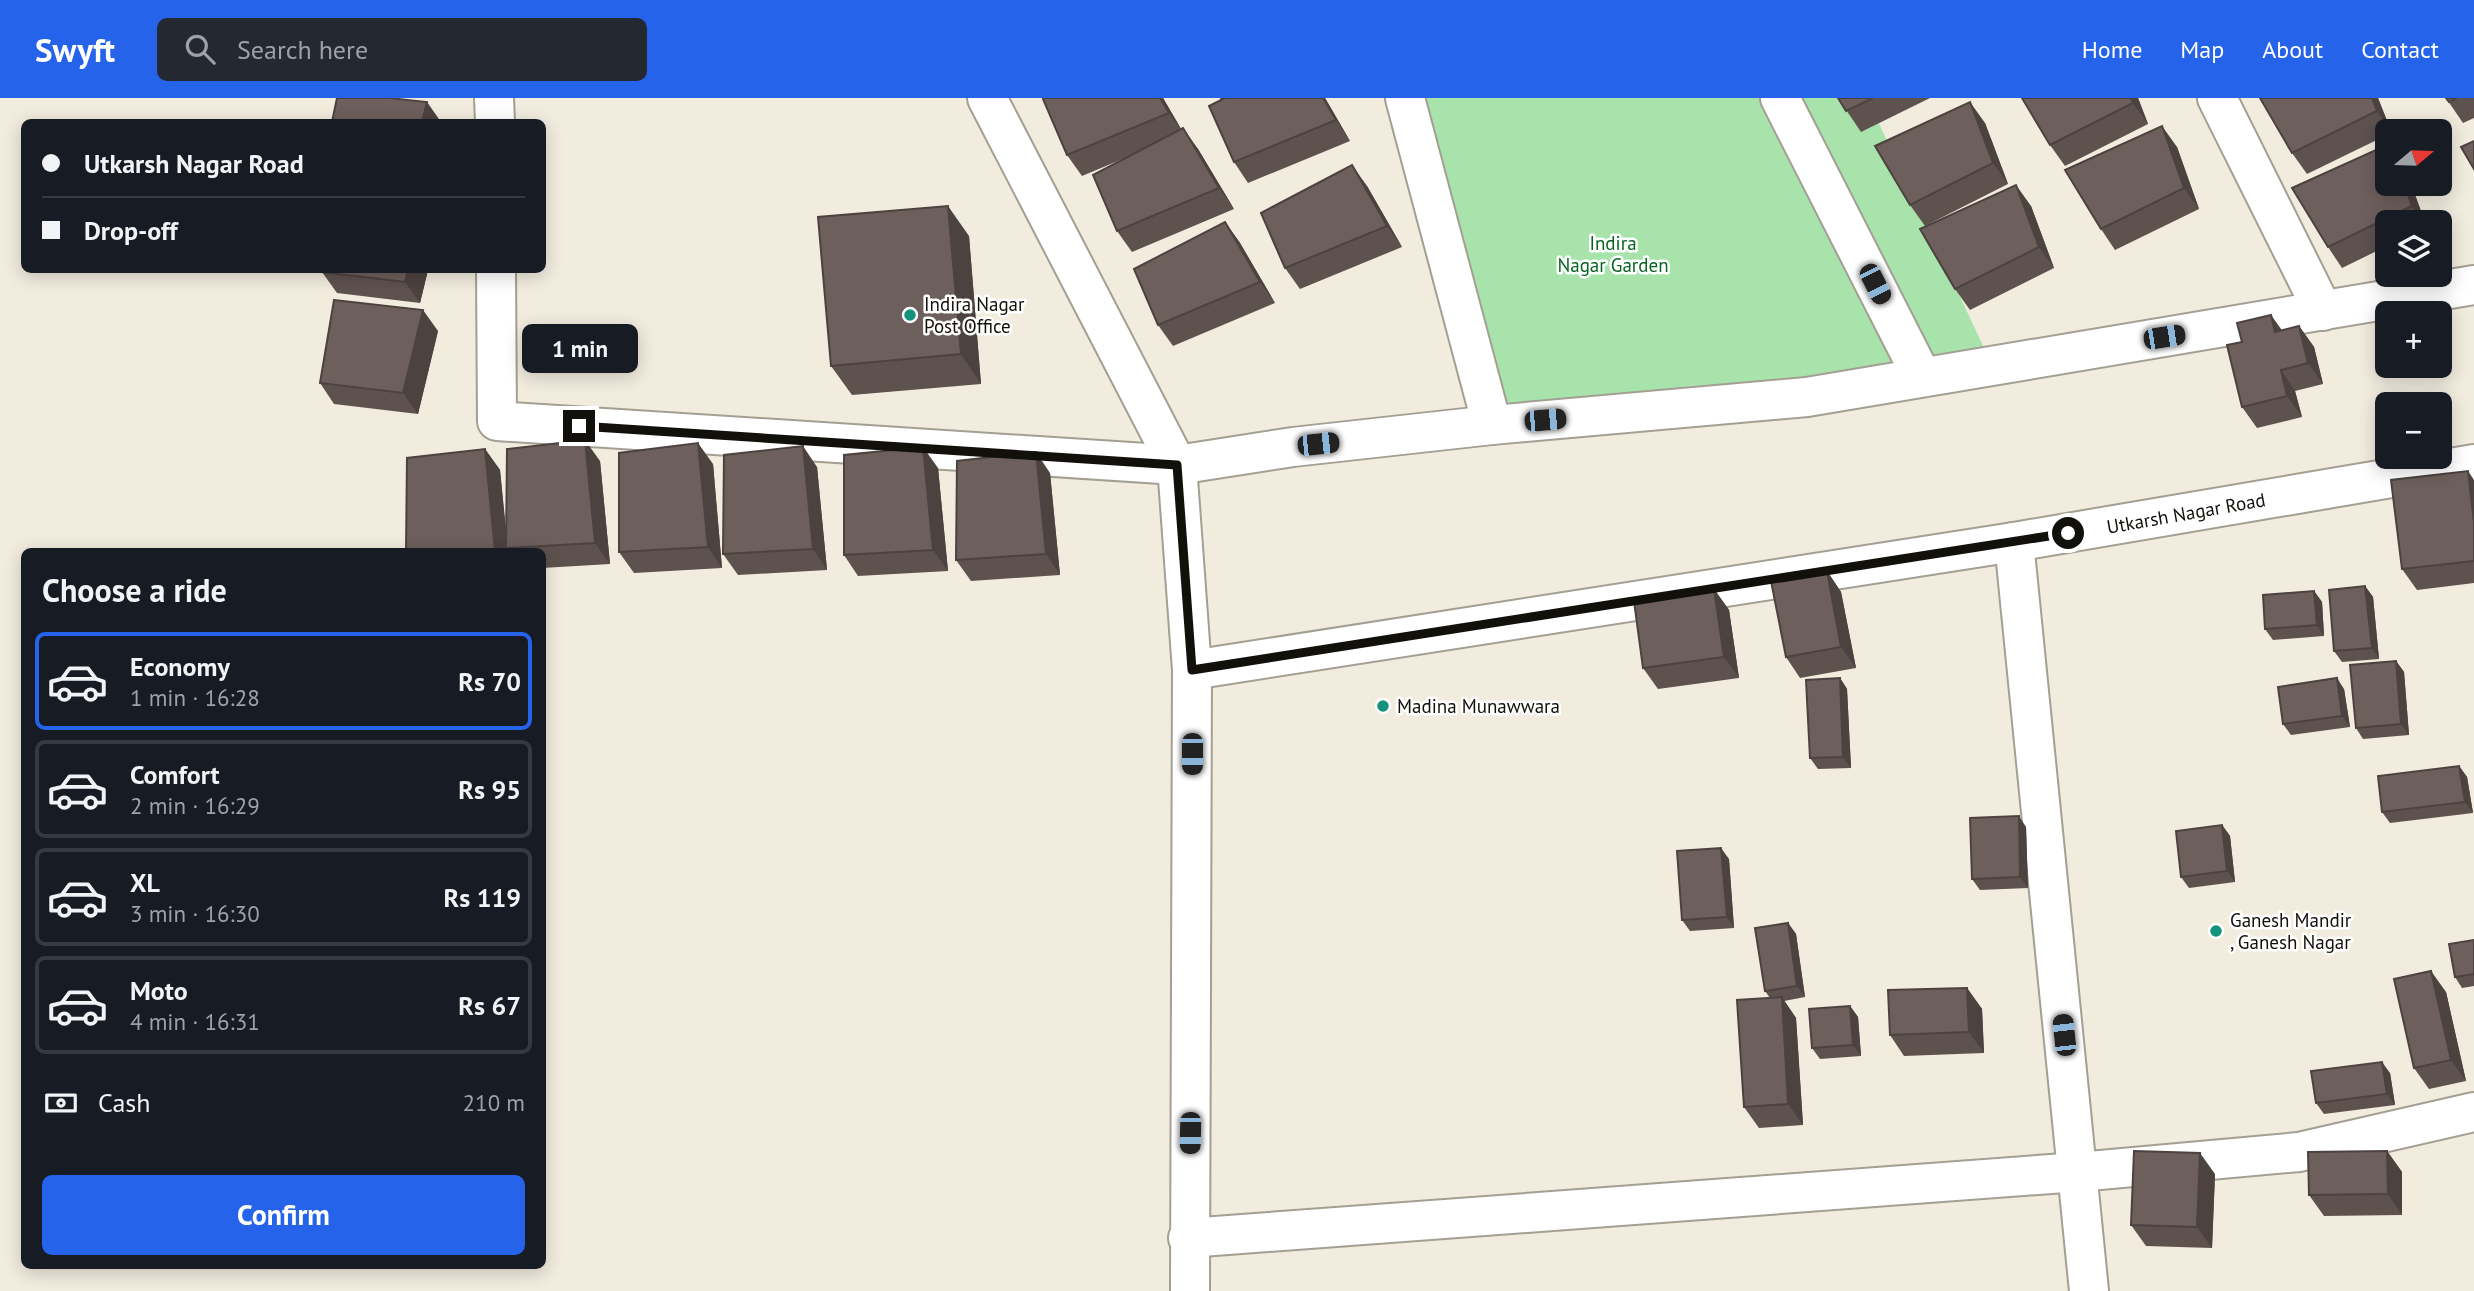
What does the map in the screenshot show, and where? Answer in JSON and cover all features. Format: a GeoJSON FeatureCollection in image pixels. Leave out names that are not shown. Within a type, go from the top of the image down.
{"type":"FeatureCollection","features":[{"type":"Feature","properties":{"kind":"street"},"geometry":{"type":"LineString","coordinates":[[495,98],[495,119]]}},
{"type":"Feature","properties":{"kind":"street"},"geometry":{"type":"LineString","coordinates":[[987,98],[1177,465],[1192,670],[1193,949],[1188,1238],[1190,1291]]}},
{"type":"Feature","properties":{"kind":"street"},"geometry":{"type":"LineString","coordinates":[[1405,98],[1492,425]]}},
{"type":"Feature","properties":{"kind":"street"},"geometry":{"type":"LineString","coordinates":[[1780,98],[1922,377]]}},
{"type":"Feature","properties":{"kind":"street"},"geometry":{"type":"LineString","coordinates":[[2217,98],[2323,311]]}},
{"type":"Feature","properties":{"kind":"street"},"geometry":{"type":"LineString","coordinates":[[496,273],[497,421],[1177,465],[1293,447],[1492,425],[1807,397],[2474,285]]}},
{"type":"Feature","properties":{"kind":"street","name":"Utkarsh Nagar Road"},"geometry":{"type":"LineString","coordinates":[[1192,670],[2014,542],[2474,464]]}},
{"type":"Feature","properties":{"kind":"street"},"geometry":{"type":"LineString","coordinates":[[2014,542],[2089,1291]]}},
{"type":"Feature","properties":{"kind":"street"},"geometry":{"type":"LineString","coordinates":[[1188,1238],[2078,1172],[2299,1152],[2474,1112]]}},
{"type":"Feature","properties":{"kind":"green space","name":"Indira Nagar Garden"},"geometry":{"type":"Polygon","coordinates":[[[1405,98],[1867,98],[1992,365],[1492,425],[1405,98]]]}},
{"type":"Feature","properties":{"kind":"building"},"geometry":{"type":"Polygon","coordinates":[[[337,98],[389,98],[427,102],[423,119],[333,119],[337,98]]]}},
{"type":"Feature","properties":{"kind":"building"},"geometry":{"type":"Polygon","coordinates":[[[1044,98],[1160,98],[1169,113],[1067,155],[1044,98]]]}},
{"type":"Feature","properties":{"kind":"building"},"geometry":{"type":"Polygon","coordinates":[[[1225,98],[1323,98],[1336,120],[1234,162],[1209,106],[1225,98]]]}},
{"type":"Feature","properties":{"kind":"building"},"geometry":{"type":"Polygon","coordinates":[[[1838,98],[1873,98],[1846,111],[1838,98]]]}},
{"type":"Feature","properties":{"kind":"building"},"geometry":{"type":"Polygon","coordinates":[[[2022,98],[2131,98],[2133,103],[2050,145],[2022,98]]]}},
{"type":"Feature","properties":{"kind":"building"},"geometry":{"type":"Polygon","coordinates":[[[2260,98],[2372,98],[2377,111],[2292,153],[2260,98]]]}},
{"type":"Feature","properties":{"kind":"building"},"geometry":{"type":"Polygon","coordinates":[[[1970,102],[1993,163],[1910,205],[1875,146],[1970,102]]]}},
{"type":"Feature","properties":{"kind":"building"},"geometry":{"type":"Polygon","coordinates":[[[2162,126],[2184,188],[2101,229],[2065,170],[2162,126]]]}},
{"type":"Feature","properties":{"kind":"building"},"geometry":{"type":"Polygon","coordinates":[[[1183,128],[1219,188],[1117,231],[1093,175],[1183,128]]]}},
{"type":"Feature","properties":{"kind":"building"},"geometry":{"type":"Polygon","coordinates":[[[2474,141],[2474,169],[2461,147],[2474,141]]]}},
{"type":"Feature","properties":{"kind":"building"},"geometry":{"type":"Polygon","coordinates":[[[2375,150],[2375,196],[2408,196],[2412,206],[2404,210],[2375,210],[2375,224],[2328,247],[2292,188],[2375,150]]]}},
{"type":"Feature","properties":{"kind":"building"},"geometry":{"type":"Polygon","coordinates":[[[1352,165],[1387,226],[1285,268],[1261,213],[1352,165]]]}},
{"type":"Feature","properties":{"kind":"building"},"geometry":{"type":"Polygon","coordinates":[[[2016,185],[2039,247],[1955,289],[1920,229],[2016,185]]]}},
{"type":"Feature","properties":{"kind":"building","name":"Indira Nagar Post Office"},"geometry":{"type":"Polygon","coordinates":[[[948,206],[961,354],[831,366],[818,217],[948,206]]]}},
{"type":"Feature","properties":{"kind":"building"},"geometry":{"type":"Polygon","coordinates":[[[1225,222],[1260,282],[1158,325],[1134,269],[1225,222]]]}},
{"type":"Feature","properties":{"kind":"building"},"geometry":{"type":"Polygon","coordinates":[[[330,273],[407,273],[405,282],[330,273]]]}},
{"type":"Feature","properties":{"kind":"building"},"geometry":{"type":"Polygon","coordinates":[[[334,300],[423,310],[403,393],[320,383],[334,300]]]}},
{"type":"Feature","properties":{"kind":"building"},"geometry":{"type":"Polygon","coordinates":[[[2271,315],[2275,332],[2299,326],[2308,363],[2281,370],[2287,396],[2242,407],[2227,345],[2242,342],[2237,323],[2271,315]]]}},
{"type":"Feature","properties":{"kind":"building"},"geometry":{"type":"Polygon","coordinates":[[[585,440],[595,543],[506,548],[507,449],[585,440]]]}},
{"type":"Feature","properties":{"kind":"building"},"geometry":{"type":"Polygon","coordinates":[[[698,443],[708,547],[619,552],[619,453],[698,443]]]}},
{"type":"Feature","properties":{"kind":"building"},"geometry":{"type":"Polygon","coordinates":[[[803,446],[813,549],[723,554],[724,455],[803,446]]]}},
{"type":"Feature","properties":{"kind":"building"},"geometry":{"type":"Polygon","coordinates":[[[923,447],[933,550],[844,555],[844,455],[923,447]]]}},
{"type":"Feature","properties":{"kind":"building"},"geometry":{"type":"Polygon","coordinates":[[[485,449],[495,548],[406,548],[407,458],[485,449]]]}},
{"type":"Feature","properties":{"kind":"building"},"geometry":{"type":"Polygon","coordinates":[[[1036,452],[1046,554],[956,560],[957,461],[1036,452]]]}},
{"type":"Feature","properties":{"kind":"building"},"geometry":{"type":"Polygon","coordinates":[[[2468,471],[2474,523],[2474,561],[2402,569],[2391,480],[2468,471]]]}},
{"type":"Feature","properties":{"kind":"building"},"geometry":{"type":"Polygon","coordinates":[[[1827,571],[1841,647],[1786,657],[1771,581],[1827,571]]]}},
{"type":"Feature","properties":{"kind":"building"},"geometry":{"type":"Polygon","coordinates":[[[2365,586],[2372,648],[2334,651],[2329,590],[2365,586]]]}},
{"type":"Feature","properties":{"kind":"building"},"geometry":{"type":"Polygon","coordinates":[[[1714,589],[1724,657],[1643,668],[1634,601],[1714,589]]]}},
{"type":"Feature","properties":{"kind":"building"},"geometry":{"type":"Polygon","coordinates":[[[2314,591],[2317,625],[2265,629],[2263,595],[2314,591]]]}},
{"type":"Feature","properties":{"kind":"building"},"geometry":{"type":"Polygon","coordinates":[[[2396,661],[2401,724],[2356,728],[2350,665],[2396,661]]]}},
{"type":"Feature","properties":{"kind":"building"},"geometry":{"type":"Polygon","coordinates":[[[1840,678],[1843,757],[1810,758],[1806,680],[1840,678]]]}},
{"type":"Feature","properties":{"kind":"building"},"geometry":{"type":"Polygon","coordinates":[[[2337,678],[2342,716],[2283,724],[2278,687],[2337,678]]]}},
{"type":"Feature","properties":{"kind":"building"},"geometry":{"type":"Polygon","coordinates":[[[2459,766],[2465,802],[2382,812],[2378,776],[2459,766]]]}},
{"type":"Feature","properties":{"kind":"building"},"geometry":{"type":"Polygon","coordinates":[[[2019,816],[2020,877],[1972,879],[1970,818],[2019,816]]]}},
{"type":"Feature","properties":{"kind":"building"},"geometry":{"type":"Polygon","coordinates":[[[2222,825],[2227,871],[2181,877],[2176,831],[2222,825]]]}},
{"type":"Feature","properties":{"kind":"building"},"geometry":{"type":"Polygon","coordinates":[[[1721,848],[1727,917],[1682,920],[1677,851],[1721,848]]]}},
{"type":"Feature","properties":{"kind":"building"},"geometry":{"type":"Polygon","coordinates":[[[1788,923],[1797,986],[1765,991],[1755,928],[1788,923]]]}},
{"type":"Feature","properties":{"kind":"building"},"geometry":{"type":"Polygon","coordinates":[[[2474,940],[2474,974],[2455,977],[2449,944],[2474,940]]]}},
{"type":"Feature","properties":{"kind":"building"},"geometry":{"type":"Polygon","coordinates":[[[2431,971],[2451,1060],[2414,1068],[2394,979],[2431,971]]]}},
{"type":"Feature","properties":{"kind":"building"},"geometry":{"type":"Polygon","coordinates":[[[1967,988],[1969,1032],[1890,1035],[1888,990],[1967,988]]]}},
{"type":"Feature","properties":{"kind":"building"},"geometry":{"type":"Polygon","coordinates":[[[1782,997],[1788,1104],[1744,1107],[1737,1000],[1782,997]]]}},
{"type":"Feature","properties":{"kind":"building"},"geometry":{"type":"Polygon","coordinates":[[[1850,1006],[1853,1045],[1812,1048],[1809,1009],[1850,1006]]]}},
{"type":"Feature","properties":{"kind":"building"},"geometry":{"type":"Polygon","coordinates":[[[2382,1062],[2387,1094],[2316,1103],[2311,1071],[2382,1062]]]}},
{"type":"Feature","properties":{"kind":"building"},"geometry":{"type":"Polygon","coordinates":[[[2134,1151],[2200,1153],[2197,1227],[2131,1225],[2134,1151]]]}},
{"type":"Feature","properties":{"kind":"building"},"geometry":{"type":"Polygon","coordinates":[[[2387,1151],[2388,1194],[2309,1195],[2308,1152],[2387,1151]]]}},
{"type":"Feature","properties":{"kind":"place","name":"Indira Nagar Post Office"},"geometry":{"type":"Point","coordinates":[910,315]}},
{"type":"Feature","properties":{"kind":"place","name":"Madina Munawwara"},"geometry":{"type":"Point","coordinates":[1383,706]}},
{"type":"Feature","properties":{"kind":"place","name":"Ganesh Mandir , Ganesh Nagar"},"geometry":{"type":"Point","coordinates":[2216,931]}},
{"type":"Feature","properties":{"kind":"route"},"geometry":{"type":"LineString","coordinates":[[579,426],[1177,465],[1192,670],[2068,533]]}}]}
